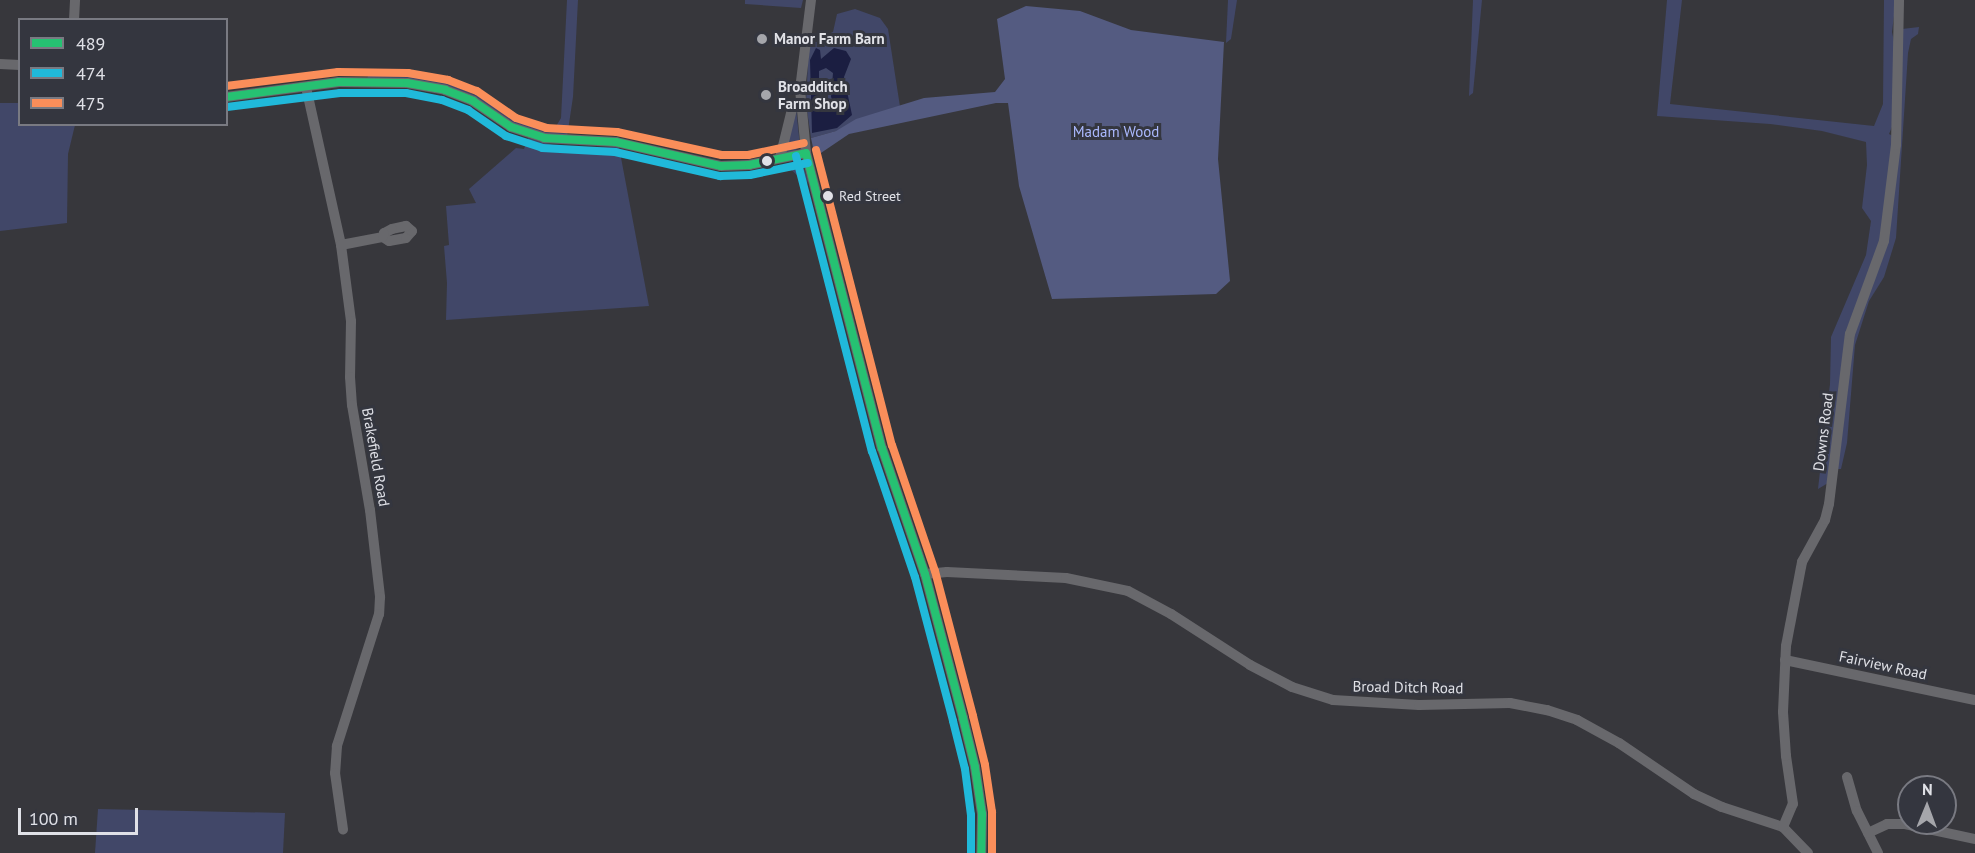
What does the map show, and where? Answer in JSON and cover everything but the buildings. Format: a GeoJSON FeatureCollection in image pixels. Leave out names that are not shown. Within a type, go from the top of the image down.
{"type":"FeatureCollection","features":[{"type":"Feature","properties":{"kind":"street"},"geometry":{"type":"LineString","coordinates":[[74,18],[75,0]]}},
{"type":"Feature","properties":{"kind":"street"},"geometry":{"type":"LineString","coordinates":[[811,0],[802,62],[800,102],[806,153],[843,289],[882,448],[925,574],[975,767],[981,814],[981,853]]}},
{"type":"Feature","properties":{"kind":"street","name":"Downs Road"},"geometry":{"type":"LineString","coordinates":[[1784,827],[1793,806],[1785,739],[1785,660],[1802,562],[1825,520],[1829,504],[1850,334],[1884,241],[1896,145],[1899,0]]}},
{"type":"Feature","properties":{"kind":"street"},"geometry":{"type":"LineString","coordinates":[[0,64],[18,65]]}},
{"type":"Feature","properties":{"kind":"street"},"geometry":{"type":"LineString","coordinates":[[228,97],[354,82],[417,84],[445,90],[473,100],[511,127],[544,138],[616,142],[712,166],[737,166],[806,153]]}},
{"type":"Feature","properties":{"kind":"street","name":"Brakefield Road"},"geometry":{"type":"LineString","coordinates":[[306,87],[341,245],[351,321],[352,405],[370,510],[380,597],[379,614],[337,746],[335,774],[343,829]]}},
{"type":"Feature","properties":{"kind":"street"},"geometry":{"type":"LineString","coordinates":[[780,158],[792,106],[800,102]]}},
{"type":"Feature","properties":{"kind":"street"},"geometry":{"type":"LineString","coordinates":[[341,245],[383,237]]}},
{"type":"Feature","properties":{"kind":"street","name":"Broad Ditch Road"},"geometry":{"type":"LineString","coordinates":[[925,574],[947,572],[1066,578],[1128,591],[1171,614],[1250,665],[1292,687],[1332,700],[1408,705],[1510,703],[1547,710],[1577,720],[1619,743],[1694,794],[1784,827]]}},
{"type":"Feature","properties":{"kind":"street","name":"Fairview Road"},"geometry":{"type":"LineString","coordinates":[[1785,660],[1975,700]]}},
{"type":"Feature","properties":{"kind":"street"},"geometry":{"type":"LineString","coordinates":[[1847,777],[1857,811],[1878,853]]}},
{"type":"Feature","properties":{"kind":"street"},"geometry":{"type":"LineString","coordinates":[[1868,833],[1895,824],[1975,839]]}},
{"type":"Feature","properties":{"kind":"street"},"geometry":{"type":"LineString","coordinates":[[1784,827],[1808,853]]}},
{"type":"Feature","properties":{"kind":"shaded area"},"geometry":{"type":"Polygon","coordinates":[[[567,0],[578,0],[573,97],[567,137],[535,136],[461,94],[367,79],[369,73],[432,77],[478,96],[535,126],[543,129],[555,128],[561,118],[567,0]]]}},
{"type":"Feature","properties":{"kind":"shaded area"},"geometry":{"type":"Polygon","coordinates":[[[745,0],[803,0],[801,8],[745,4],[745,0]]]}},
{"type":"Feature","properties":{"kind":"shaded area"},"geometry":{"type":"Polygon","coordinates":[[[1228,0],[1237,0],[1231,39],[1226,43],[1228,0]]]}},
{"type":"Feature","properties":{"kind":"shaded area"},"geometry":{"type":"Polygon","coordinates":[[[1473,0],[1482,0],[1473,93],[1469,96],[1473,0]]]}},
{"type":"Feature","properties":{"kind":"shaded area"},"geometry":{"type":"Polygon","coordinates":[[[1667,0],[1682,0],[1670,104],[1874,126],[1883,104],[1884,0],[1896,0],[1892,32],[1896,51],[1894,122],[1889,134],[1893,136],[1885,227],[1858,302],[1828,483],[1818,489],[1830,384],[1831,337],[1866,255],[1871,221],[1862,208],[1867,165],[1866,142],[1822,131],[1770,124],[1657,116],[1667,0]]]}},
{"type":"Feature","properties":{"kind":"shaded area"},"geometry":{"type":"Polygon","coordinates":[[[855,9],[880,18],[888,29],[901,113],[811,138],[806,103],[809,42],[833,32],[837,14],[855,9]]]}},
{"type":"Feature","properties":{"kind":"shaded area"},"geometry":{"type":"Polygon","coordinates":[[[1919,27],[1918,34],[1911,39],[1908,53],[1896,238],[1884,277],[1869,301],[1855,345],[1847,443],[1841,469],[1837,469],[1851,336],[1882,255],[1902,29],[1919,27]]]}},
{"type":"Feature","properties":{"kind":"shaded area"},"geometry":{"type":"Polygon","coordinates":[[[816,48],[820,50],[821,59],[834,48],[846,51],[851,59],[844,77],[852,115],[837,128],[812,133],[810,60],[816,48]],[[826,68],[819,71],[821,101],[829,112],[835,105],[831,97],[833,73],[826,68]]]}},
{"type":"Feature","properties":{"kind":"shaded area"},"geometry":{"type":"Polygon","coordinates":[[[0,103],[18,103],[18,126],[75,126],[68,154],[67,223],[0,231],[0,103]]]}},
{"type":"Feature","properties":{"kind":"shaded area"},"geometry":{"type":"Polygon","coordinates":[[[796,108],[800,146],[795,151],[785,153],[796,108]]]}},
{"type":"Feature","properties":{"kind":"shaded area"},"geometry":{"type":"Polygon","coordinates":[[[528,138],[560,147],[619,147],[649,306],[446,320],[447,283],[444,246],[449,245],[446,206],[476,203],[469,189],[516,148],[524,149],[528,138]]]}},
{"type":"Feature","properties":{"kind":"shaded area"},"geometry":{"type":"Polygon","coordinates":[[[796,161],[803,165],[808,180],[806,189],[800,178],[785,164],[796,161]]]}},
{"type":"Feature","properties":{"kind":"shaded area"},"geometry":{"type":"Polygon","coordinates":[[[98,809],[285,813],[283,853],[95,853],[98,809]]]}},
{"type":"Feature","properties":{"kind":"green space","name":"Madam Wood"},"geometry":{"type":"Polygon","coordinates":[[[1026,6],[1080,11],[1131,30],[1224,42],[1218,159],[1230,281],[1216,294],[1052,299],[1019,186],[1008,103],[996,103],[849,134],[815,157],[811,138],[836,131],[856,119],[924,98],[995,92],[1005,79],[997,19],[1026,6]]]}},
{"type":"Feature","properties":{"kind":"transit line","name":"475"},"geometry":{"type":"LineString","coordinates":[[228,86],[338,72],[408,73],[448,80],[477,91],[516,118],[546,128],[617,132],[722,155],[748,155],[804,143]]}},
{"type":"Feature","properties":{"kind":"transit line","name":"489"},"geometry":{"type":"LineString","coordinates":[[228,97],[339,82],[407,83],[445,90],[473,101],[511,127],[544,138],[616,142],[721,166],[749,165],[806,153]]}},
{"type":"Feature","properties":{"kind":"transit line","name":"474"},"geometry":{"type":"LineString","coordinates":[[228,107],[340,93],[406,93],[442,100],[468,110],[506,136],[542,148],[615,152],[720,176],[750,175],[808,163]]}},
{"type":"Feature","properties":{"kind":"transit line","name":"475"},"geometry":{"type":"LineString","coordinates":[[816,150],[892,445],[935,571],[973,716],[985,765],[992,812],[992,853]]}},
{"type":"Feature","properties":{"kind":"transit line","name":"489"},"geometry":{"type":"LineString","coordinates":[[806,153],[882,448],[925,574],[963,718],[975,767],[982,814],[981,853]]}},
{"type":"Feature","properties":{"kind":"transit line","name":"474"},"geometry":{"type":"LineString","coordinates":[[796,156],[872,451],[915,577],[953,721],[965,769],[971,815],[971,853]]}},
{"type":"Feature","properties":{"kind":"place","name":"Manor Farm Barn"},"geometry":{"type":"Point","coordinates":[762,39]}},
{"type":"Feature","properties":{"kind":"place","name":"Broadditch Farm Shop"},"geometry":{"type":"Point","coordinates":[766,95]}},
{"type":"Feature","properties":{"kind":"place","name":"Red Street"},"geometry":{"type":"Point","coordinates":[828,196]}}]}
